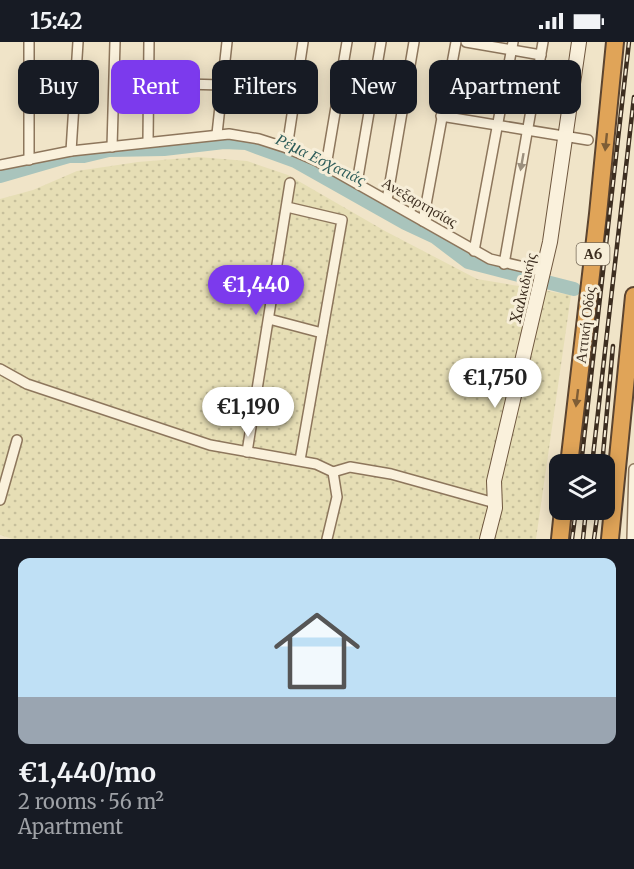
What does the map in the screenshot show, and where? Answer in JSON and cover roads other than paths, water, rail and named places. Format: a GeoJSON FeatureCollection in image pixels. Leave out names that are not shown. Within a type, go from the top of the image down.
{"type":"FeatureCollection","features":[{"type":"Feature","properties":{"kind":"highway","name":"Αττική Οδός"},"geometry":{"type":"LineString","coordinates":[[570,454],[615,42]]}},
{"type":"Feature","properties":{"kind":"highway"},"geometry":{"type":"LineString","coordinates":[[610,539],[634,296]]}},
{"type":"Feature","properties":{"kind":"highway"},"geometry":{"type":"LineString","coordinates":[[560,539],[562,520]]}},
{"type":"Feature","properties":{"kind":"street"},"geometry":{"type":"LineString","coordinates":[[29,42],[29,160]]}},
{"type":"Feature","properties":{"kind":"street"},"geometry":{"type":"LineString","coordinates":[[70,151],[78,42]]}},
{"type":"Feature","properties":{"kind":"street"},"geometry":{"type":"LineString","coordinates":[[112,147],[115,42]]}},
{"type":"Feature","properties":{"kind":"street"},"geometry":{"type":"LineString","coordinates":[[149,42],[149,60]]}},
{"type":"Feature","properties":{"kind":"street"},"geometry":{"type":"LineString","coordinates":[[225,60],[227,42]]}},
{"type":"Feature","properties":{"kind":"street"},"geometry":{"type":"LineString","coordinates":[[287,148],[303,42]]}},
{"type":"Feature","properties":{"kind":"street"},"geometry":{"type":"LineString","coordinates":[[326,166],[347,42]]}},
{"type":"Feature","properties":{"kind":"street"},"geometry":{"type":"LineString","coordinates":[[357,183],[381,42]]}},
{"type":"Feature","properties":{"kind":"street"},"geometry":{"type":"LineString","coordinates":[[387,200],[414,42]]}},
{"type":"Feature","properties":{"kind":"street"},"geometry":{"type":"LineString","coordinates":[[423,221],[456,42]]}},
{"type":"Feature","properties":{"kind":"street"},"geometry":{"type":"LineString","coordinates":[[466,42],[512,46],[541,55]]}},
{"type":"Feature","properties":{"kind":"street"},"geometry":{"type":"LineString","coordinates":[[504,264],[543,42]]}},
{"type":"Feature","properties":{"kind":"street","name":"Χαλκιδικής"},"geometry":{"type":"LineString","coordinates":[[487,539],[495,503],[494,481],[543,279],[579,42]]}},
{"type":"Feature","properties":{"kind":"street"},"geometry":{"type":"LineString","coordinates":[[474,251],[512,46]]}},
{"type":"Feature","properties":{"kind":"street"},"geometry":{"type":"LineString","coordinates":[[148,114],[148,142]]}},
{"type":"Feature","properties":{"kind":"street"},"geometry":{"type":"LineString","coordinates":[[217,135],[219,114]]}},
{"type":"Feature","properties":{"kind":"street"},"geometry":{"type":"LineString","coordinates":[[441,116],[588,140]]}},
{"type":"Feature","properties":{"kind":"street","name":"Ανεξαρτησίας"},"geometry":{"type":"LineString","coordinates":[[0,165],[70,151],[148,142],[217,135],[250,137],[287,148],[326,166],[474,251],[543,279]]}},
{"type":"Feature","properties":{"kind":"street"},"geometry":{"type":"LineString","coordinates":[[247,452],[290,183]]}},
{"type":"Feature","properties":{"kind":"street"},"geometry":{"type":"LineString","coordinates":[[286,207],[342,220],[300,460]]}},
{"type":"Feature","properties":{"kind":"street"},"geometry":{"type":"LineString","coordinates":[[269,320],[322,333]]}},
{"type":"Feature","properties":{"kind":"street"},"geometry":{"type":"LineString","coordinates":[[0,369],[27,384],[167,432],[247,452],[300,460],[333,472]]}},
{"type":"Feature","properties":{"kind":"street"},"geometry":{"type":"LineString","coordinates":[[0,500],[17,440]]}},
{"type":"Feature","properties":{"kind":"street"},"geometry":{"type":"LineString","coordinates":[[333,472],[350,467],[391,474],[495,503]]}},
{"type":"Feature","properties":{"kind":"street"},"geometry":{"type":"LineString","coordinates":[[632,539],[634,470]]}},
{"type":"Feature","properties":{"kind":"street"},"geometry":{"type":"LineString","coordinates":[[327,539],[337,497],[333,472]]}},
{"type":"Feature","properties":{"kind":"waterway","name":"Ρέμα Εσχατιάς"},"geometry":{"type":"LineString","coordinates":[[0,176],[69,156],[84,156],[109,150],[164,149],[224,142],[246,143],[295,161],[405,223],[435,237],[468,262],[574,289]]}},
{"type":"Feature","properties":{"kind":"railway"},"geometry":{"type":"LineString","coordinates":[[582,454],[629,42]]}},
{"type":"Feature","properties":{"kind":"railway"},"geometry":{"type":"LineString","coordinates":[[593,454],[634,97]]}},
{"type":"Feature","properties":{"kind":"railway"},"geometry":{"type":"LineString","coordinates":[[603,454],[613,346]]}},
{"type":"Feature","properties":{"kind":"railway"},"geometry":{"type":"LineString","coordinates":[[572,539],[575,520]]}},
{"type":"Feature","properties":{"kind":"railway"},"geometry":{"type":"LineString","coordinates":[[583,539],[585,520]]}},
{"type":"Feature","properties":{"kind":"railway"},"geometry":{"type":"LineString","coordinates":[[594,539],[597,520]]}}]}
